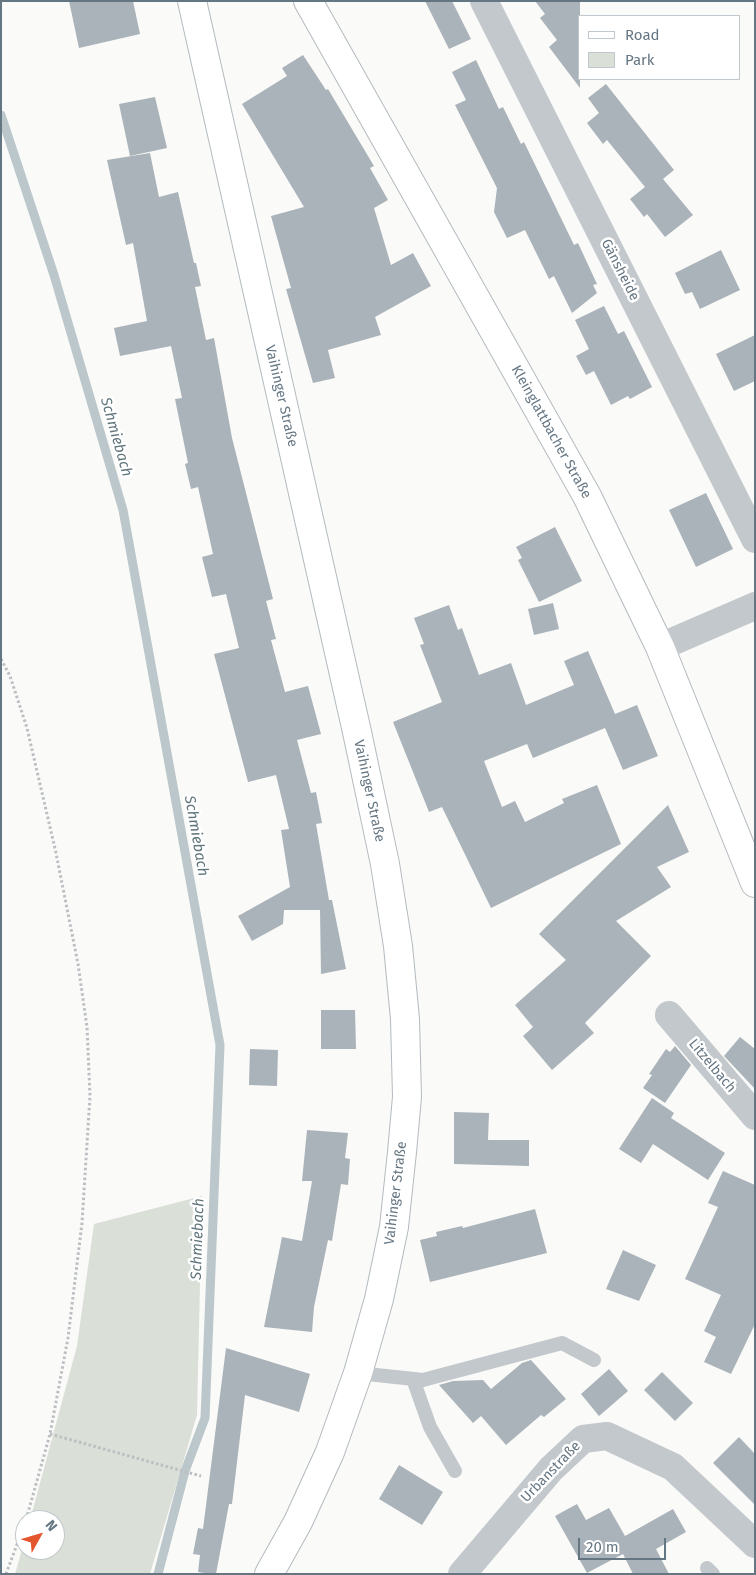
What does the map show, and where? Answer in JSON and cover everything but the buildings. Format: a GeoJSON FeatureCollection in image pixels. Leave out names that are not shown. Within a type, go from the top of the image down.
{"type":"FeatureCollection","features":[{"type":"Feature","properties":{"kind":"street","name":"Vaihinger Straße"},"geometry":{"type":"LineString","coordinates":[[192,1],[355,722],[384,864],[398,946],[405,1019],[406,1098],[402,1152],[394,1227],[379,1299],[358,1373],[330,1452],[298,1522],[269,1574]]}},
{"type":"Feature","properties":{"kind":"street","name":"Kleinglattbacher Straße"},"geometry":{"type":"LineString","coordinates":[[308,1],[587,496],[660,647],[755,883]]}},
{"type":"Feature","properties":{"kind":"street","name":"Gänsheide"},"geometry":{"type":"LineString","coordinates":[[484,1],[755,539]]}},
{"type":"Feature","properties":{"kind":"street"},"geometry":{"type":"LineString","coordinates":[[660,647],[755,606]]}},
{"type":"Feature","properties":{"kind":"street","name":"Litzelbach"},"geometry":{"type":"LineString","coordinates":[[669,1015],[755,1116]]}},
{"type":"Feature","properties":{"kind":"street","name":"Urbanstraße"},"geometry":{"type":"LineString","coordinates":[[462,1574],[551,1469],[583,1439],[607,1436],[673,1468],[755,1544]]}},
{"type":"Feature","properties":{"kind":"lane"},"geometry":{"type":"LineString","coordinates":[[358,1373],[423,1380],[562,1343],[594,1360]]}},
{"type":"Feature","properties":{"kind":"lane"},"geometry":{"type":"LineString","coordinates":[[413,1379],[430,1426],[455,1471]]}},
{"type":"Feature","properties":{"kind":"path"},"geometry":{"type":"LineString","coordinates":[[1,659],[10,676],[27,728],[50,824],[78,964],[87,1027],[90,1096],[82,1223],[68,1338],[50,1434],[29,1510]]}},
{"type":"Feature","properties":{"kind":"path"},"geometry":{"type":"LineString","coordinates":[[50,1434],[201,1476]]}},
{"type":"Feature","properties":{"kind":"path"},"geometry":{"type":"LineString","coordinates":[[6,1574],[15,1550]]}},
{"type":"Feature","properties":{"kind":"green space"},"geometry":{"type":"Polygon","coordinates":[[[202,1196],[197,1415],[150,1574],[15,1574],[19,1560],[65,1560],[65,1510],[33,1510],[77,1346],[94,1224],[202,1196]]]}},
{"type":"Feature","properties":{"kind":"waterway","name":"Schmiebach"},"geometry":{"type":"LineString","coordinates":[[1,115],[54,275],[123,510],[220,1045],[205,1418],[185,1471],[158,1574]]}}]}
